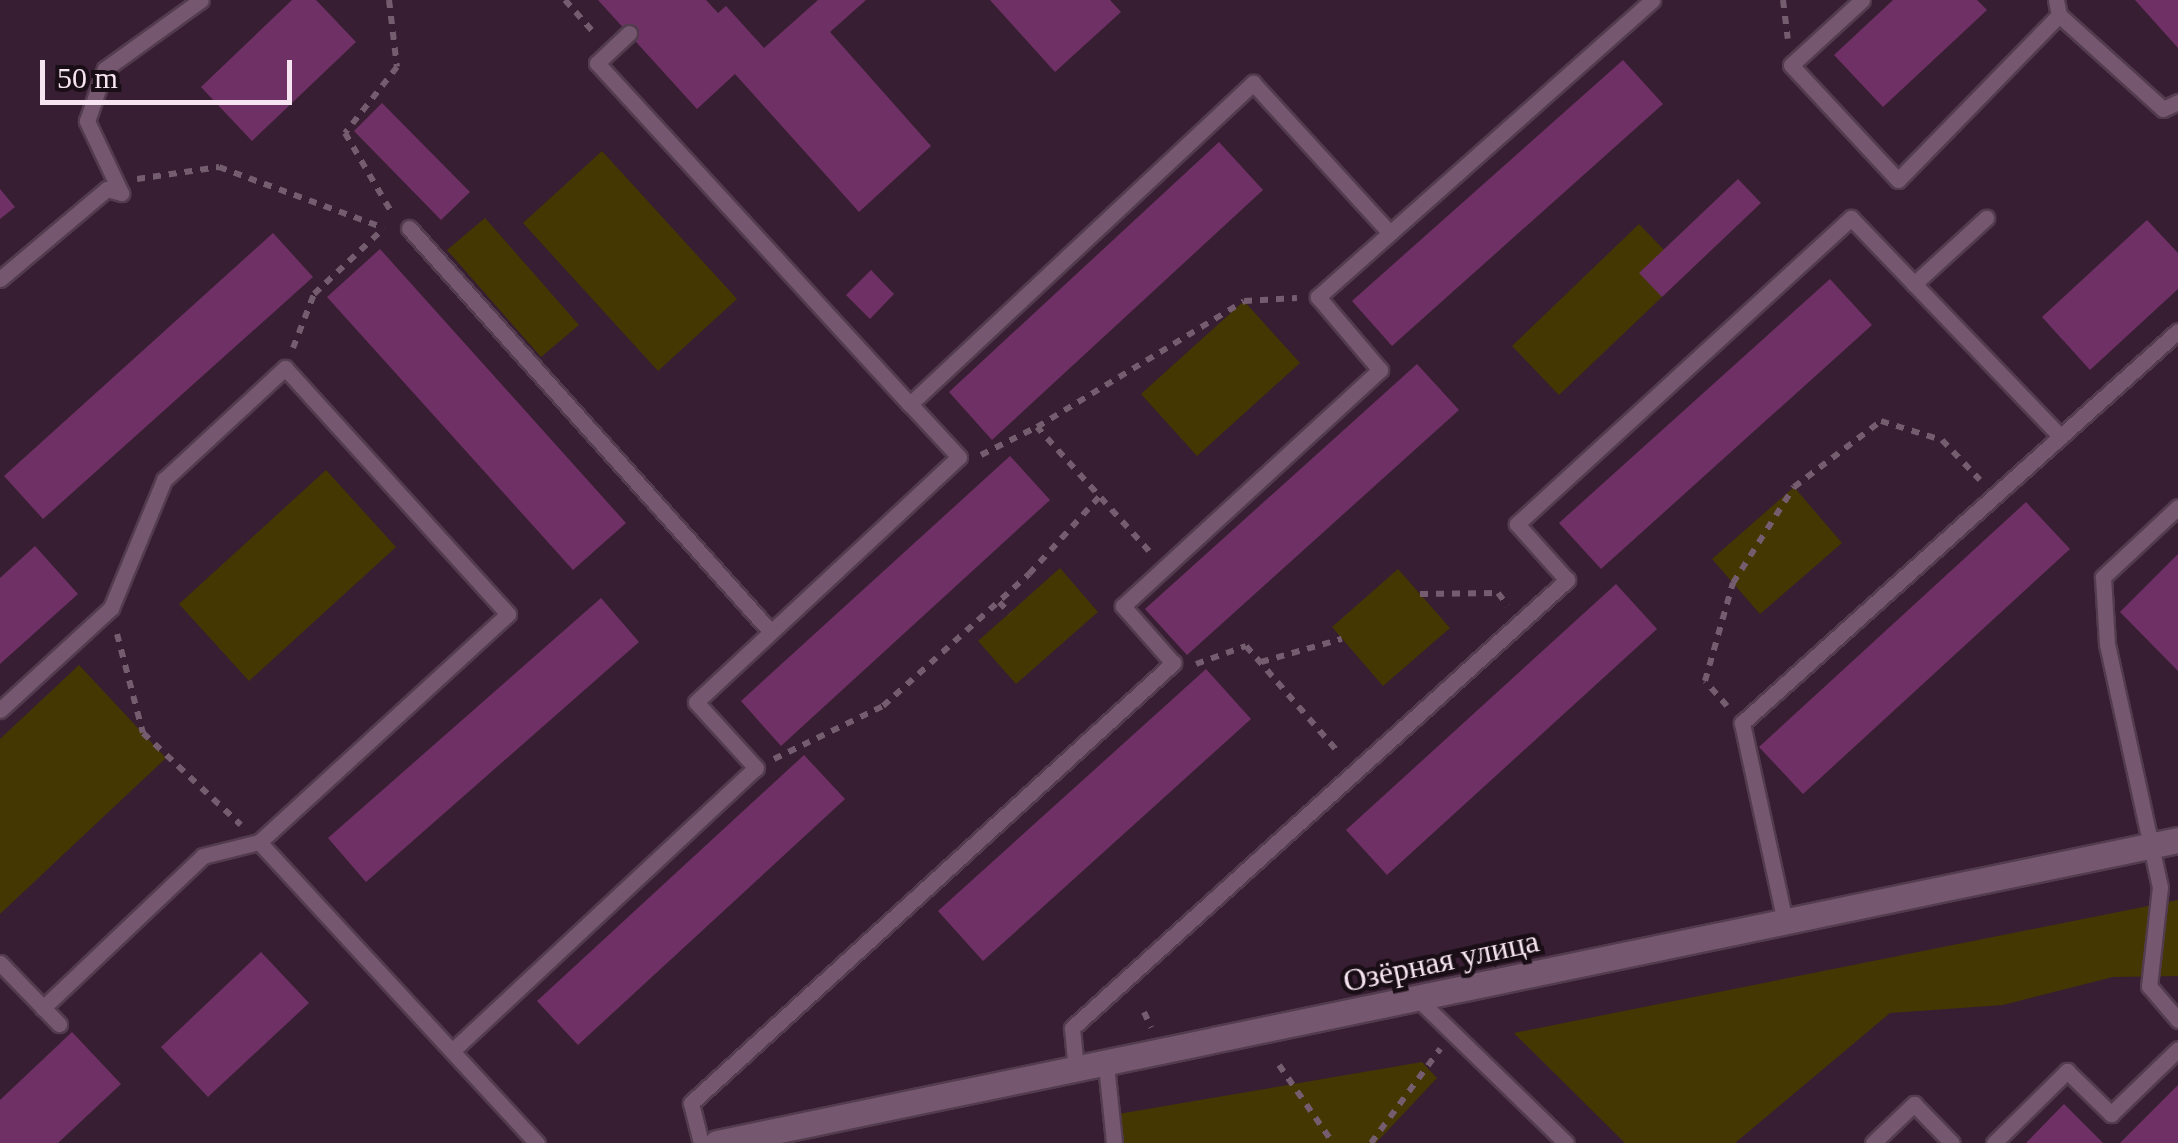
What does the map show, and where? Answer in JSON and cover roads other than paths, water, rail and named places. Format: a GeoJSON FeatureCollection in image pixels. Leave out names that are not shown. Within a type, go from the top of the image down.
{"type":"FeatureCollection","features":[{"type":"Feature","properties":{"kind":"street","name":"Озёрная улица"},"geometry":{"type":"LineString","coordinates":[[718,1143],[2178,840]]}},
{"type":"Feature","properties":{"kind":"lane"},"geometry":{"type":"LineString","coordinates":[[0,279],[107,189],[121,193],[87,121],[105,68],[200,0]]}},
{"type":"Feature","properties":{"kind":"lane"},"geometry":{"type":"LineString","coordinates":[[701,1143],[691,1103],[1173,663],[1123,606],[1380,370],[1318,297],[1652,0]]}},
{"type":"Feature","properties":{"kind":"lane"},"geometry":{"type":"LineString","coordinates":[[1862,0],[1791,65],[1898,180],[2058,8],[2163,109],[2178,102]]}},
{"type":"Feature","properties":{"kind":"lane"},"geometry":{"type":"LineString","coordinates":[[452,1051],[756,768],[696,702],[959,456],[597,63],[629,33]]}},
{"type":"Feature","properties":{"kind":"lane"},"geometry":{"type":"LineString","coordinates":[[910,404],[1253,83],[1390,233]]}},
{"type":"Feature","properties":{"kind":"lane"},"geometry":{"type":"LineString","coordinates":[[1076,1070],[1072,1028],[1567,580],[1517,524],[1851,218],[2061,436]]}},
{"type":"Feature","properties":{"kind":"lane"},"geometry":{"type":"LineString","coordinates":[[1914,284],[1986,218]]}},
{"type":"Feature","properties":{"kind":"lane"},"geometry":{"type":"LineString","coordinates":[[409,228],[771,632]]}},
{"type":"Feature","properties":{"kind":"lane"},"geometry":{"type":"LineString","coordinates":[[1784,922],[1742,723],[2178,332]]}},
{"type":"Feature","properties":{"kind":"lane"},"geometry":{"type":"LineString","coordinates":[[0,710],[110,608],[164,480],[285,368],[508,614],[258,842],[202,856],[43,1008]]}},
{"type":"Feature","properties":{"kind":"lane"},"geometry":{"type":"LineString","coordinates":[[2178,508],[2103,577],[2107,644],[2160,887],[2149,986],[2178,1020]]}},
{"type":"Feature","properties":{"kind":"lane"},"geometry":{"type":"LineString","coordinates":[[258,842],[538,1143]]}},
{"type":"Feature","properties":{"kind":"lane"},"geometry":{"type":"LineString","coordinates":[[0,964],[58,1024]]}},
{"type":"Feature","properties":{"kind":"lane"},"geometry":{"type":"LineString","coordinates":[[1418,999],[1566,1143]]}},
{"type":"Feature","properties":{"kind":"lane"},"geometry":{"type":"LineString","coordinates":[[1994,1143],[2067,1071],[2111,1114],[2178,1048]]}},
{"type":"Feature","properties":{"kind":"lane"},"geometry":{"type":"LineString","coordinates":[[1106,1065],[1114,1143]]}},
{"type":"Feature","properties":{"kind":"lane"},"geometry":{"type":"LineString","coordinates":[[1874,1143],[1914,1104],[1952,1143]]}}]}
